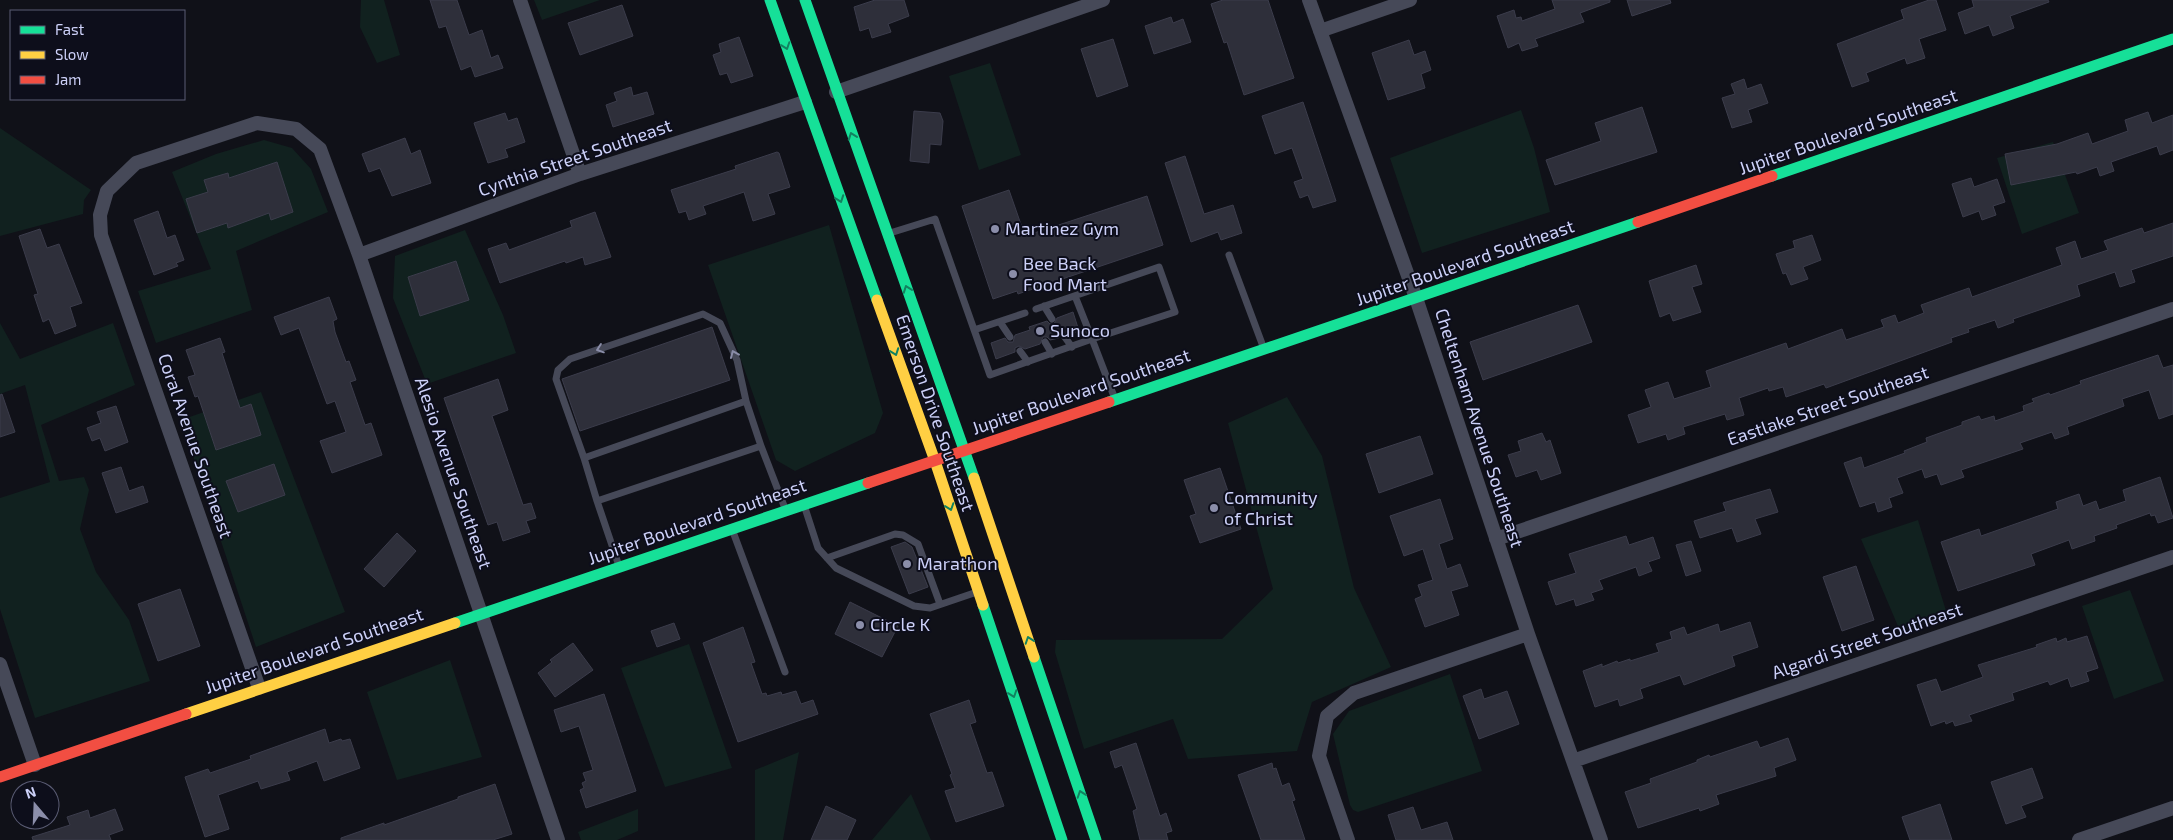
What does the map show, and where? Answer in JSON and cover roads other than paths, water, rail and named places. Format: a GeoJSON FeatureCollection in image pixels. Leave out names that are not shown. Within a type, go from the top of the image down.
{"type":"FeatureCollection","features":[{"type":"Feature","properties":{"kind":"street"},"geometry":{"type":"LineString","coordinates":[[520,0],[580,174]]}},
{"type":"Feature","properties":{"kind":"street","name":"Emerson Drive Southeast"},"geometry":{"type":"LineString","coordinates":[[770,0],[935,461],[1062,840]]}},
{"type":"Feature","properties":{"kind":"street","name":"Emerson Drive Southeast"},"geometry":{"type":"LineString","coordinates":[[804,0],[965,450],[1096,840]]}},
{"type":"Feature","properties":{"kind":"street"},"geometry":{"type":"LineString","coordinates":[[836,92],[1060,7],[1103,0]]}},
{"type":"Feature","properties":{"kind":"street","name":"Cheltenham Avenue Southeast"},"geometry":{"type":"LineString","coordinates":[[1309,0],[1416,298],[1528,634],[1601,840]]}},
{"type":"Feature","properties":{"kind":"street"},"geometry":{"type":"LineString","coordinates":[[1320,31],[1410,0]]}},
{"type":"Feature","properties":{"kind":"street","name":"Jupiter Boulevard Southeast"},"geometry":{"type":"LineString","coordinates":[[0,777],[1264,350],[2173,39]]}},
{"type":"Feature","properties":{"kind":"street","name":"Cynthia Street Southeast"},"geometry":{"type":"LineString","coordinates":[[359,255],[580,174],[805,102]]}},
{"type":"Feature","properties":{"kind":"street","name":"Coral Avenue Southeast"},"geometry":{"type":"LineString","coordinates":[[259,688],[101,235],[100,215],[107,191],[136,163],[257,123],[296,129]]}},
{"type":"Feature","properties":{"kind":"street","name":"Alesio Avenue Southeast"},"geometry":{"type":"LineString","coordinates":[[296,129],[320,149],[359,255],[558,840]]}},
{"type":"Feature","properties":{"kind":"street","name":"Eastlake Street Southeast"},"geometry":{"type":"LineString","coordinates":[[1496,539],[2173,310]]}},
{"type":"Feature","properties":{"kind":"street","name":"Algardi Street Southeast"},"geometry":{"type":"LineString","coordinates":[[1573,761],[2173,557]]}},
{"type":"Feature","properties":{"kind":"street"},"geometry":{"type":"LineString","coordinates":[[1348,840],[1319,756],[1327,716],[1354,693],[1528,634]]}},
{"type":"Feature","properties":{"kind":"street"},"geometry":{"type":"LineString","coordinates":[[0,664],[35,765]]}},
{"type":"Feature","properties":{"kind":"street"},"geometry":{"type":"LineString","coordinates":[[2079,840],[2173,808]]}},
{"type":"Feature","properties":{"kind":"lane"},"geometry":{"type":"LineString","coordinates":[[887,234],[935,219],[990,374],[1175,312],[1159,267],[1036,309]]}},
{"type":"Feature","properties":{"kind":"lane"},"geometry":{"type":"LineString","coordinates":[[1229,255],[1264,350]]}},
{"type":"Feature","properties":{"kind":"lane"},"geometry":{"type":"LineString","coordinates":[[1075,296],[1115,399]]}},
{"type":"Feature","properties":{"kind":"lane"},"geometry":{"type":"LineString","coordinates":[[1044,306],[1052,319]]}},
{"type":"Feature","properties":{"kind":"lane"},"geometry":{"type":"LineString","coordinates":[[974,330],[1024,313]]}},
{"type":"Feature","properties":{"kind":"lane"},"geometry":{"type":"LineString","coordinates":[[620,567],[556,379],[558,370],[570,359],[703,314],[720,323],[737,360],[746,401],[786,511]]}},
{"type":"Feature","properties":{"kind":"lane"},"geometry":{"type":"LineString","coordinates":[[1000,322],[1010,336]]}},
{"type":"Feature","properties":{"kind":"lane"},"geometry":{"type":"LineString","coordinates":[[1064,336],[1072,347]]}},
{"type":"Feature","properties":{"kind":"lane"},"geometry":{"type":"LineString","coordinates":[[1045,342],[1052,354]]}},
{"type":"Feature","properties":{"kind":"lane"},"geometry":{"type":"LineString","coordinates":[[1020,351],[1028,362]]}},
{"type":"Feature","properties":{"kind":"lane"},"geometry":{"type":"LineString","coordinates":[[584,458],[746,401]]}},
{"type":"Feature","properties":{"kind":"lane"},"geometry":{"type":"LineString","coordinates":[[597,501],[761,446]]}},
{"type":"Feature","properties":{"kind":"lane"},"geometry":{"type":"LineString","coordinates":[[804,505],[818,548],[836,568],[914,606],[930,608],[978,591]]}},
{"type":"Feature","properties":{"kind":"lane"},"geometry":{"type":"LineString","coordinates":[[732,529],[785,672]]}},
{"type":"Feature","properties":{"kind":"lane"},"geometry":{"type":"LineString","coordinates":[[827,558],[895,534],[903,535],[918,544],[940,604]]}},
{"type":"Feature","properties":{"kind":"place","name":"Martinez Gym"},"geometry":{"type":"Point","coordinates":[995,229]}},
{"type":"Feature","properties":{"kind":"place","name":"Bee Back Food Mart"},"geometry":{"type":"Point","coordinates":[1013,274]}},
{"type":"Feature","properties":{"kind":"place","name":"Sunoco"},"geometry":{"type":"Point","coordinates":[1040,331]}},
{"type":"Feature","properties":{"kind":"place","name":"Community of Christ"},"geometry":{"type":"Point","coordinates":[1214,508]}},
{"type":"Feature","properties":{"kind":"place","name":"Marathon"},"geometry":{"type":"Point","coordinates":[907,564]}},
{"type":"Feature","properties":{"kind":"place","name":"Circle K"},"geometry":{"type":"Point","coordinates":[860,625]}}]}
